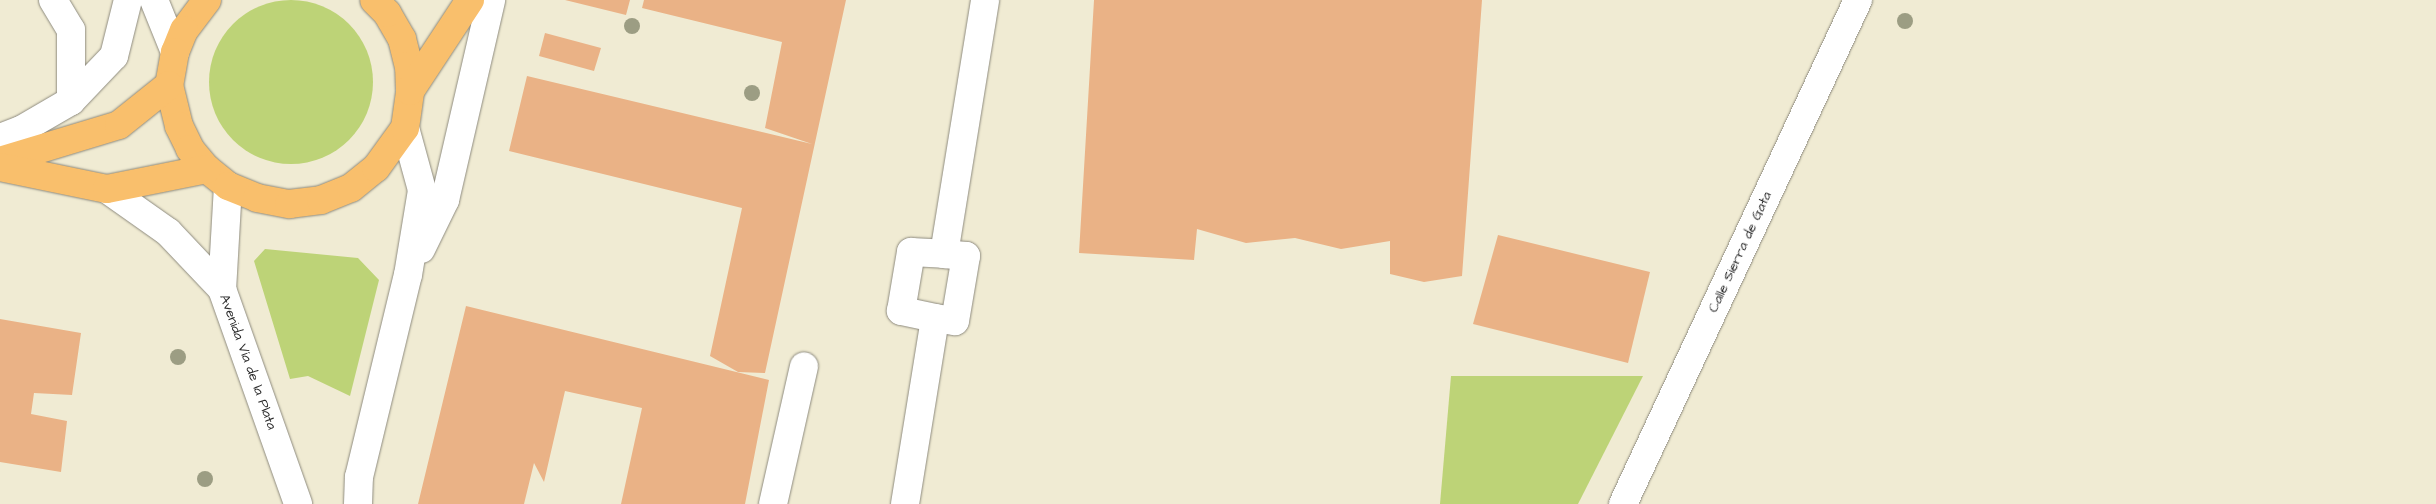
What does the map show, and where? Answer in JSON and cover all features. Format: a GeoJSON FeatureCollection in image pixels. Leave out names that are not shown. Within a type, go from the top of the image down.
{"type":"FeatureCollection","features":[{"type":"Feature","properties":{"kind":"main road"},"geometry":{"type":"LineString","coordinates":[[207,0],[184,30],[175,52],[169,85],[179,126],[190,149],[207,169],[228,186],[257,198],[289,204],[321,200],[350,188],[376,168],[405,128],[410,91],[409,68],[402,39],[387,13],[374,0]]}},
{"type":"Feature","properties":{"kind":"main road"},"geometry":{"type":"LineString","coordinates":[[410,91],[470,0]]}},
{"type":"Feature","properties":{"kind":"main road"},"geometry":{"type":"LineString","coordinates":[[0,161],[119,125],[169,85]]}},
{"type":"Feature","properties":{"kind":"main road"},"geometry":{"type":"LineString","coordinates":[[0,167],[107,189],[207,169]]}},
{"type":"Feature","properties":{"kind":"street"},"geometry":{"type":"LineString","coordinates":[[53,0],[71,30],[71,100]]}},
{"type":"Feature","properties":{"kind":"street"},"geometry":{"type":"LineString","coordinates":[[0,138],[21,130],[71,100],[114,56],[128,0]]}},
{"type":"Feature","properties":{"kind":"street"},"geometry":{"type":"LineString","coordinates":[[154,0],[175,52]]}},
{"type":"Feature","properties":{"kind":"street"},"geometry":{"type":"LineString","coordinates":[[408,275],[445,200],[491,0]]}},
{"type":"Feature","properties":{"kind":"street"},"geometry":{"type":"LineString","coordinates":[[944,254],[985,0]]}},
{"type":"Feature","properties":{"kind":"street","name":"Calle Sierra de Gata"},"geometry":{"type":"LineString","coordinates":[[1622,504],[1858,0]]}},
{"type":"Feature","properties":{"kind":"street"},"geometry":{"type":"LineString","coordinates":[[358,504],[359,477],[408,275],[422,190],[405,128]]}},
{"type":"Feature","properties":{"kind":"street","name":"Avenida Vía de la Plata"},"geometry":{"type":"LineString","coordinates":[[228,186],[222,289],[288,468],[298,504]]}},
{"type":"Feature","properties":{"kind":"street"},"geometry":{"type":"LineString","coordinates":[[107,189],[168,232],[222,289]]}},
{"type":"Feature","properties":{"kind":"street"},"geometry":{"type":"LineString","coordinates":[[911,252],[966,256],[955,320],[935,318],[901,311],[911,252]]}},
{"type":"Feature","properties":{"kind":"street"},"geometry":{"type":"LineString","coordinates":[[905,504],[935,318]]}},
{"type":"Feature","properties":{"kind":"street"},"geometry":{"type":"LineString","coordinates":[[772,504],[804,366]]}},
{"type":"Feature","properties":{"kind":"street"},"geometry":{"type":"LineString","coordinates":[[276,504],[288,468]]}},
{"type":"Feature","properties":{"kind":"green space"},"geometry":{"type":"Polygon","coordinates":[[[299,0],[315,3],[330,9],[355,30],[364,43],[370,58],[373,82],[372,98],[364,121],[343,146],[330,155],[315,161],[283,164],[267,161],[252,155],[227,134],[218,121],[212,106],[209,74],[212,58],[218,43],[239,18],[252,9],[267,3],[299,0]]]}},
{"type":"Feature","properties":{"kind":"green space"},"geometry":{"type":"Polygon","coordinates":[[[265,249],[358,258],[379,280],[350,396],[308,376],[290,379],[254,261],[265,249]]]}},
{"type":"Feature","properties":{"kind":"green space"},"geometry":{"type":"Polygon","coordinates":[[[1451,376],[1643,376],[1578,504],[1440,504],[1451,376]]]}},
{"type":"Feature","properties":{"kind":"building"},"geometry":{"type":"Polygon","coordinates":[[[565,0],[630,0],[626,15],[565,0]]]}},
{"type":"Feature","properties":{"kind":"building"},"geometry":{"type":"Polygon","coordinates":[[[644,0],[846,0],[765,373],[738,372],[710,356],[742,208],[509,151],[527,76],[812,144],[765,128],[782,42],[642,8],[644,0]]]}},
{"type":"Feature","properties":{"kind":"building"},"geometry":{"type":"Polygon","coordinates":[[[1094,0],[1482,0],[1462,276],[1424,282],[1390,274],[1390,241],[1341,249],[1295,238],[1246,243],[1197,229],[1194,260],[1079,253],[1094,0]]]}},
{"type":"Feature","properties":{"kind":"building"},"geometry":{"type":"Polygon","coordinates":[[[545,33],[601,48],[594,71],[539,56],[545,33]]]}},
{"type":"Feature","properties":{"kind":"building"},"geometry":{"type":"Polygon","coordinates":[[[1498,235],[1650,272],[1628,363],[1473,324],[1498,235]]]}},
{"type":"Feature","properties":{"kind":"building"},"geometry":{"type":"Polygon","coordinates":[[[466,306],[769,380],[745,504],[621,504],[642,408],[565,391],[544,482],[534,463],[524,504],[418,504],[466,306]]]}},
{"type":"Feature","properties":{"kind":"building"},"geometry":{"type":"Polygon","coordinates":[[[0,319],[81,333],[72,395],[34,393],[31,414],[67,421],[61,472],[0,462],[0,319]]]}}]}
